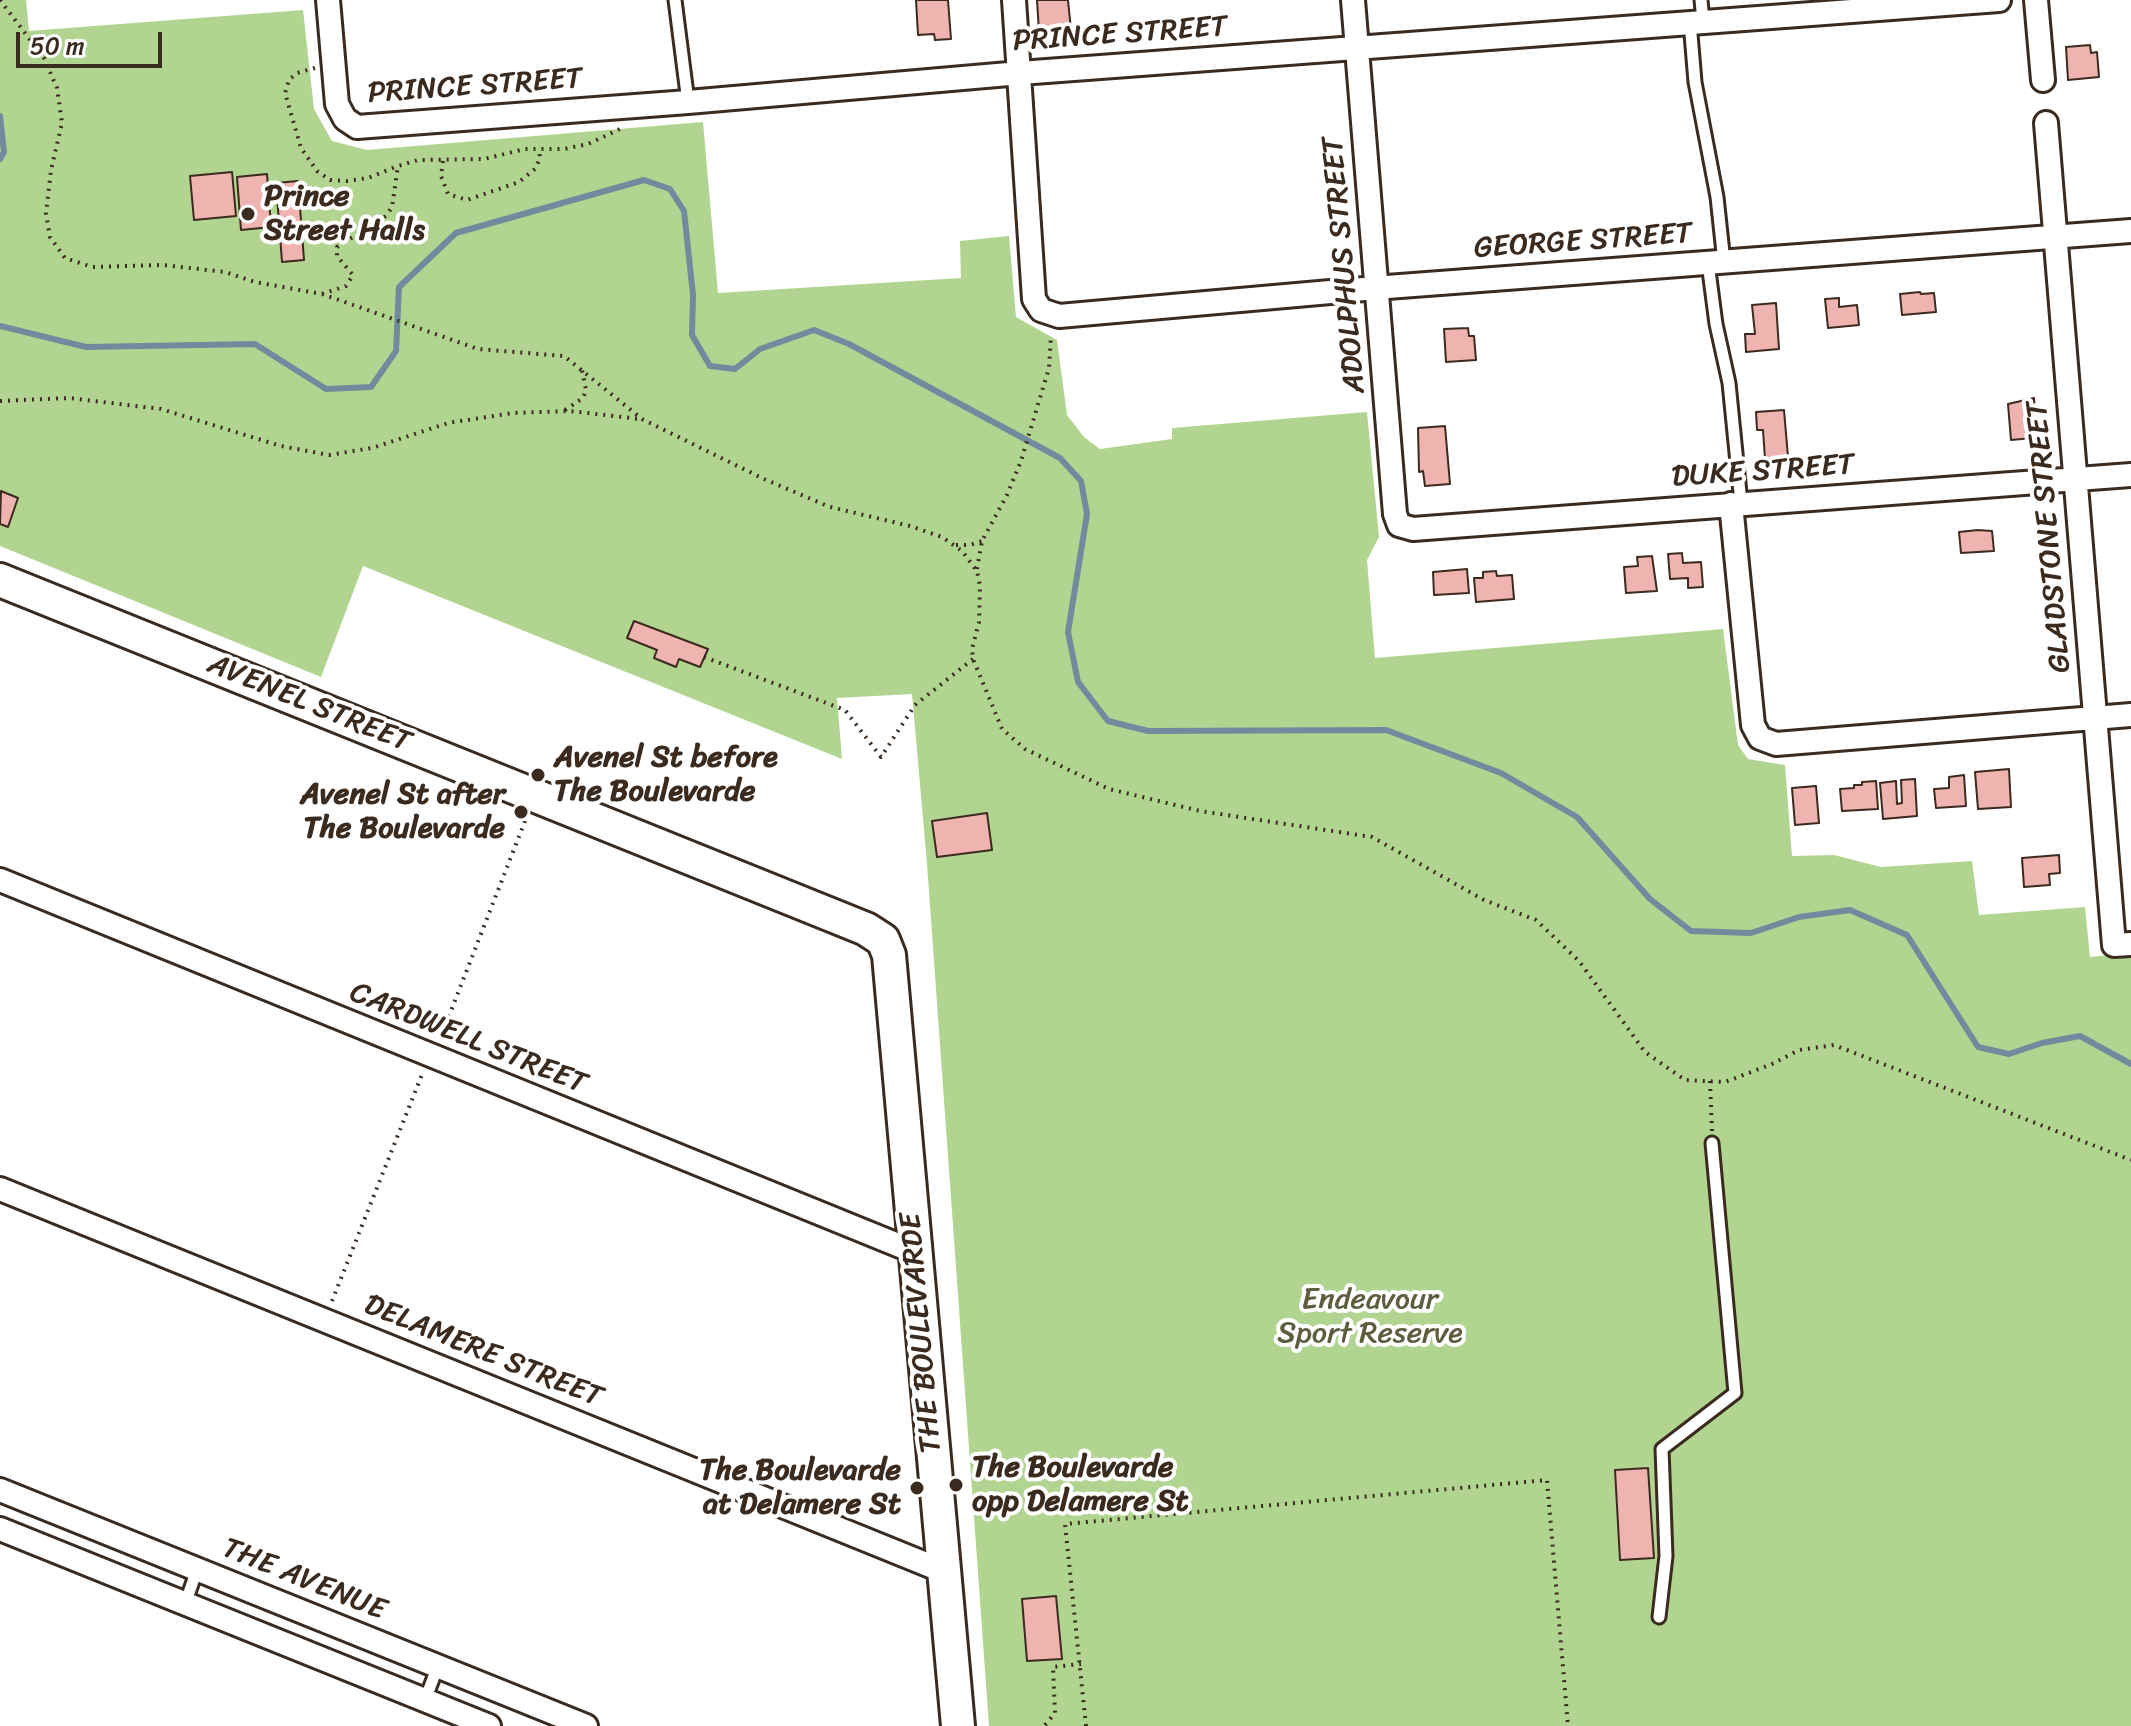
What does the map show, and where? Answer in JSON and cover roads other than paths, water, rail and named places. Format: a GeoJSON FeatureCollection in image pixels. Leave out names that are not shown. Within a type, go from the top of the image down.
{"type":"FeatureCollection","features":[{"type":"Feature","properties":{"kind":"street","name":"PRINCE STREET"},"geometry":{"type":"LineString","coordinates":[[328,0],[337,104],[345,119],[357,127],[1357,48],[1698,14],[1999,0]]}},
{"type":"Feature","properties":{"kind":"street"},"geometry":{"type":"LineString","coordinates":[[1014,0],[1020,73]]}},
{"type":"Feature","properties":{"kind":"street","name":"ADOLPHUS STREET"},"geometry":{"type":"LineString","coordinates":[[1353,0],[1395,514],[1399,525]]}},
{"type":"Feature","properties":{"kind":"street"},"geometry":{"type":"LineString","coordinates":[[2036,0],[2043,80]]}},
{"type":"Feature","properties":{"kind":"street","name":"GEORGE STREET"},"geometry":{"type":"LineString","coordinates":[[1020,73],[1034,299],[1048,313],[2131,231]]}},
{"type":"Feature","properties":{"kind":"street","name":"GLADSTONE STREET"},"geometry":{"type":"LineString","coordinates":[[2046,123],[2096,718],[2122,945]]}},
{"type":"Feature","properties":{"kind":"street","name":"DUKE STREET"},"geometry":{"type":"LineString","coordinates":[[1399,525],[1413,529],[2131,475]]}},
{"type":"Feature","properties":{"kind":"street"},"geometry":{"type":"LineString","coordinates":[[1736,503],[1753,725],[1760,738],[1776,744],[2131,715]]}},
{"type":"Feature","properties":{"kind":"street","name":"AVENEL STREET"},"geometry":{"type":"LineString","coordinates":[[0,580],[870,930],[883,940]]}},
{"type":"Feature","properties":{"kind":"street","name":"CARDWELL STREET"},"geometry":{"type":"LineString","coordinates":[[0,880],[915,1252]]}},
{"type":"Feature","properties":{"kind":"street","name":"THE BOULEVARDE"},"geometry":{"type":"LineString","coordinates":[[883,940],[889,955],[958,1726]]}},
{"type":"Feature","properties":{"kind":"street","name":"DELAMERE STREET"},"geometry":{"type":"LineString","coordinates":[[0,1189],[943,1571]]}},
{"type":"Feature","properties":{"kind":"street","name":"THE AVENUE"},"geometry":{"type":"LineString","coordinates":[[0,1490],[586,1726]]}},
{"type":"Feature","properties":{"kind":"street"},"geometry":{"type":"LineString","coordinates":[[0,1529],[489,1726]]}},
{"type":"Feature","properties":{"kind":"lane"},"geometry":{"type":"LineString","coordinates":[[675,0],[688,102]]}},
{"type":"Feature","properties":{"kind":"lane"},"geometry":{"type":"LineString","coordinates":[[1698,14],[1695,82],[1717,197],[1716,324],[1729,383],[1736,503]]}},
{"type":"Feature","properties":{"kind":"lane"},"geometry":{"type":"LineString","coordinates":[[1659,1617],[1666,1556],[1662,1449],[1735,1393],[1712,1143]]}},
{"type":"Feature","properties":{"kind":"lane"},"geometry":{"type":"LineString","coordinates":[[185,1604],[197,1570]]}},
{"type":"Feature","properties":{"kind":"lane"},"geometry":{"type":"LineString","coordinates":[[425,1700],[438,1666]]}},
{"type":"Feature","properties":{"kind":"waterway"},"geometry":{"type":"LineString","coordinates":[[0,116],[4,152],[0,159]]}},
{"type":"Feature","properties":{"kind":"waterway"},"geometry":{"type":"LineString","coordinates":[[0,326],[86,347],[255,344],[326,389],[371,387],[396,351],[399,287],[456,233],[644,180],[670,189],[684,211],[693,295],[692,335],[710,366],[735,369],[760,349],[814,330],[849,344],[1060,458],[1081,481],[1087,514],[1068,632],[1078,682],[1108,721],[1148,731],[1386,730],[1501,773],[1577,817],[1650,899],[1691,931],[1751,933],[1799,917],[1850,910],[1907,935],[1978,1047],[2009,1054],[2042,1043],[2080,1036],[2131,1064]]}},
{"type":"Feature","properties":{"kind":"place","name":"Prince Street Halls"},"geometry":{"type":"Point","coordinates":[248,214]}},
{"type":"Feature","properties":{"kind":"place","name":"Avenel St before The Boulevarde"},"geometry":{"type":"Point","coordinates":[538,775]}},
{"type":"Feature","properties":{"kind":"place","name":"Avenel St after The Boulevarde"},"geometry":{"type":"Point","coordinates":[521,812]}},
{"type":"Feature","properties":{"kind":"place","name":"The Boulevarde opp Delamere St"},"geometry":{"type":"Point","coordinates":[956,1485]}},
{"type":"Feature","properties":{"kind":"place","name":"The Boulevarde at Delamere St"},"geometry":{"type":"Point","coordinates":[917,1488]}},
{"type":"Feature","properties":{"kind":"park label","name":"Endeavour Sport Reserve"},"geometry":{"type":"Point","coordinates":[1370,1317]}}]}
